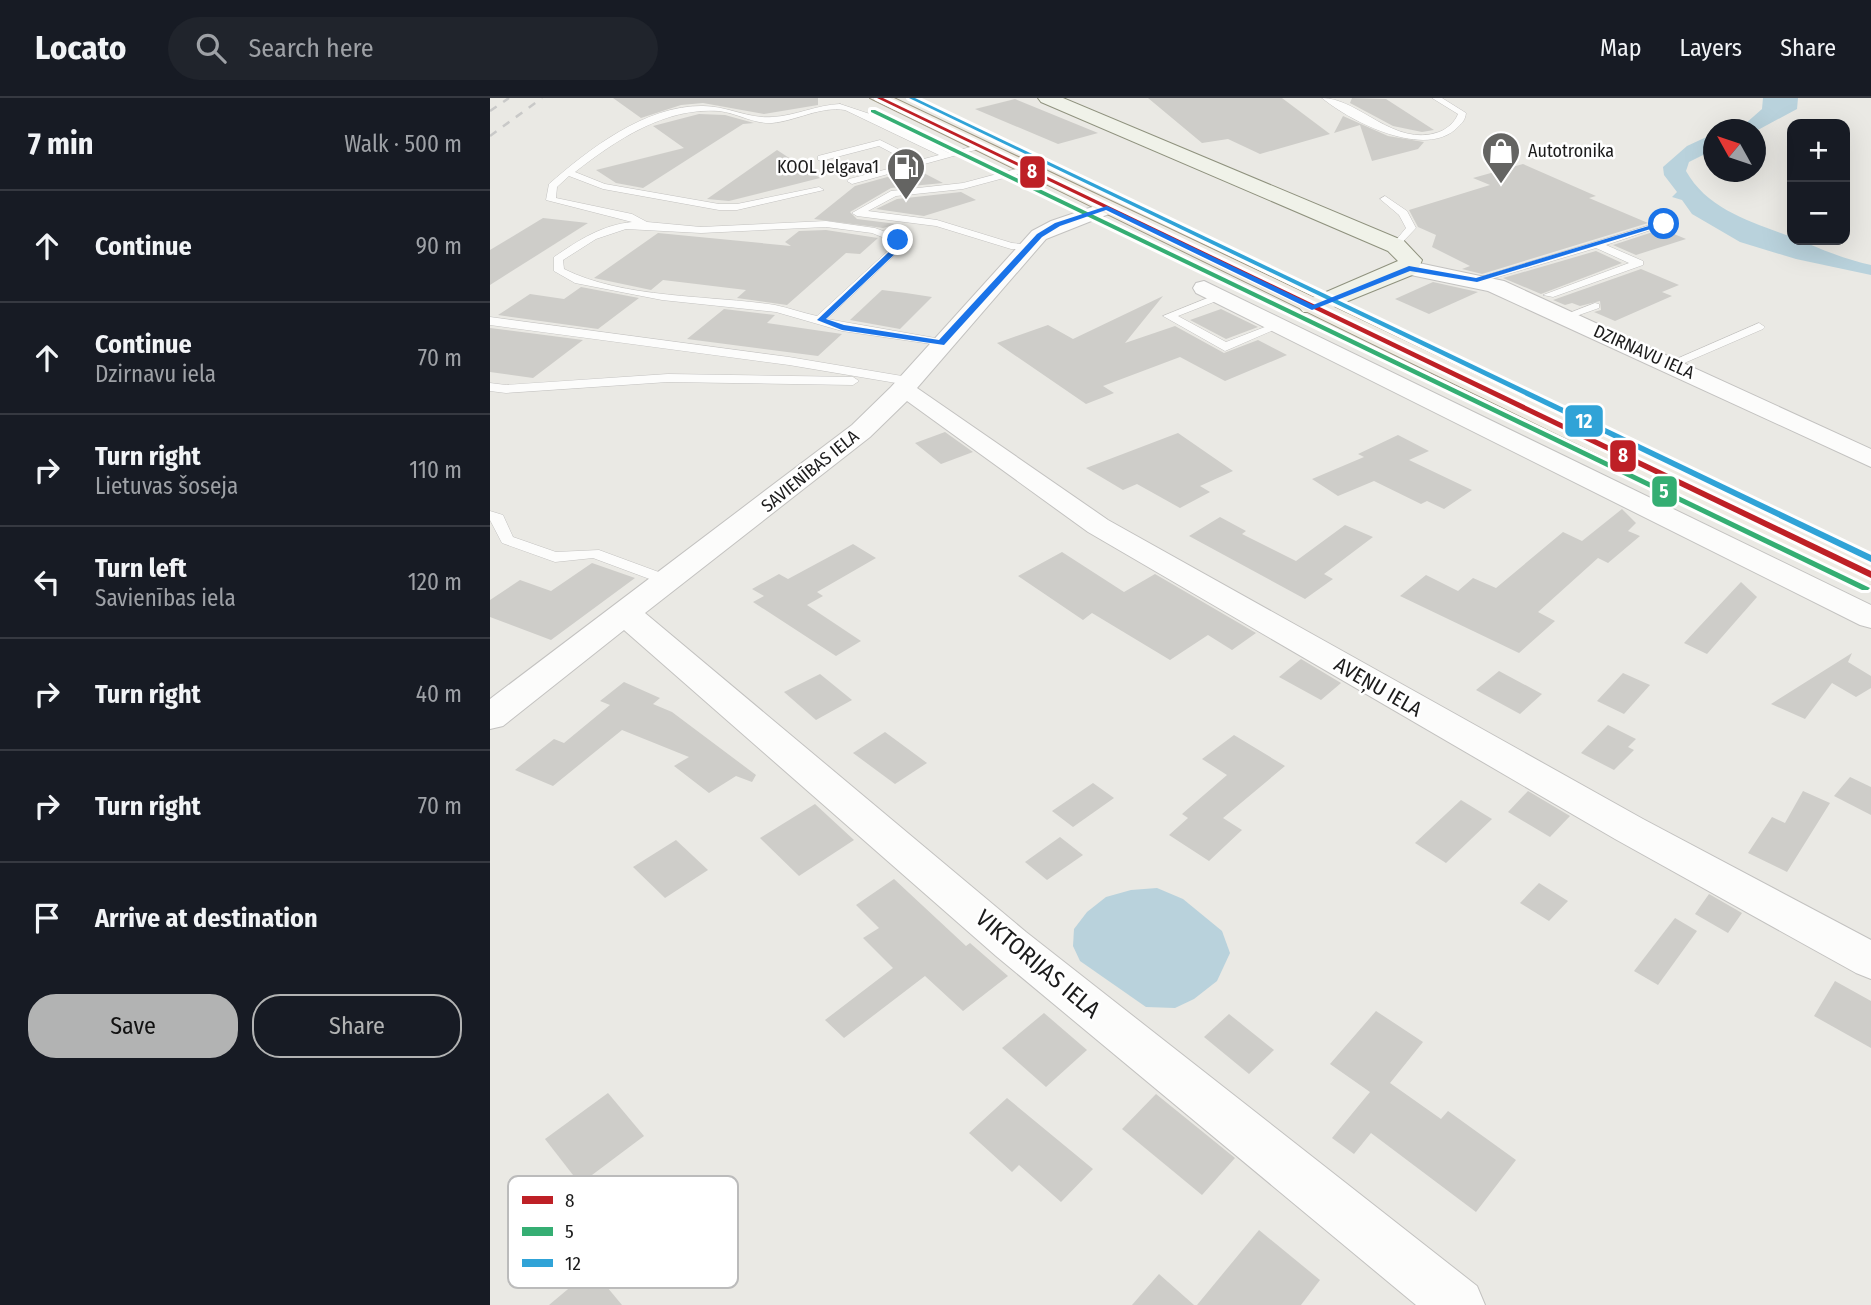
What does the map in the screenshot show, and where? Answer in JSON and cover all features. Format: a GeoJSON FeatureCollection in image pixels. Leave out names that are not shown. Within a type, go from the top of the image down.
{"type":"FeatureCollection","features":[{"type":"Feature","properties":{"kind":"main road"},"geometry":{"type":"LineString","coordinates":[[879,98],[1871,575]]}},
{"type":"Feature","properties":{"kind":"street"},"geometry":{"type":"LineString","coordinates":[[1047,98],[1396,246],[1410,260],[1409,268],[1276,324]]}},
{"type":"Feature","properties":{"kind":"street","name":"SAVIENĪBAS IELA"},"geometry":{"type":"LineString","coordinates":[[490,717],[827,459],[897,384],[941,343],[1028,247],[1058,225],[1107,208]]}},
{"type":"Feature","properties":{"kind":"street","name":"DZIRNAVU IELA"},"geometry":{"type":"LineString","coordinates":[[1409,268],[1477,280],[1671,364],[1871,459]]}},
{"type":"Feature","properties":{"kind":"street"},"geometry":{"type":"LineString","coordinates":[[1212,292],[1871,618]]}},
{"type":"Feature","properties":{"kind":"street","name":"AVEŅU IELA"},"geometry":{"type":"LineString","coordinates":[[897,384],[1098,526],[1617,822],[1871,961]]}},
{"type":"Feature","properties":{"kind":"street","name":"VIKTORIJAS IELA"},"geometry":{"type":"LineString","coordinates":[[626,614],[708,681],[1011,944],[1458,1305]]}},
{"type":"Feature","properties":{"kind":"lane"},"geometry":{"type":"LineString","coordinates":[[716,98],[722,109]]}},
{"type":"Feature","properties":{"kind":"lane"},"geometry":{"type":"LineString","coordinates":[[1326,98],[1381,129],[1427,137],[1445,134],[1461,119],[1462,113],[1436,98]]}},
{"type":"Feature","properties":{"kind":"lane"},"geometry":{"type":"LineString","coordinates":[[645,224],[628,216],[551,200],[552,186],[613,139],[655,120],[694,109],[722,109],[755,120],[773,120],[845,107],[948,156]]}},
{"type":"Feature","properties":{"kind":"lane"},"geometry":{"type":"LineString","coordinates":[[821,158],[880,143],[918,163]]}},
{"type":"Feature","properties":{"kind":"lane"},"geometry":{"type":"LineString","coordinates":[[852,181],[981,147]]}},
{"type":"Feature","properties":{"kind":"lane"},"geometry":{"type":"LineString","coordinates":[[1027,169],[963,186],[894,193],[857,213],[937,223],[1012,246],[1028,247]]}},
{"type":"Feature","properties":{"kind":"lane"},"geometry":{"type":"LineString","coordinates":[[567,172],[603,186],[719,207],[737,207],[819,190]]}},
{"type":"Feature","properties":{"kind":"lane"},"geometry":{"type":"LineString","coordinates":[[1385,199],[1403,213],[1411,228],[1396,246]]}},
{"type":"Feature","properties":{"kind":"lane"},"geometry":{"type":"LineString","coordinates":[[820,320],[895,250],[898,240],[860,228],[817,224],[771,224],[702,230],[645,224],[616,227],[595,235],[558,259],[559,271],[591,284],[662,297],[777,309],[842,327],[941,343]]}},
{"type":"Feature","properties":{"kind":"lane"},"geometry":{"type":"LineString","coordinates":[[1477,280],[1664,224]]}},
{"type":"Feature","properties":{"kind":"lane"},"geometry":{"type":"LineString","coordinates":[[1549,295],[1639,263],[1596,244]]}},
{"type":"Feature","properties":{"kind":"lane"},"geometry":{"type":"LineString","coordinates":[[1212,292],[1169,316],[1225,347],[1276,324]]}},
{"type":"Feature","properties":{"kind":"lane"},"geometry":{"type":"LineString","coordinates":[[1565,317],[1595,306]]}},
{"type":"Feature","properties":{"kind":"lane"},"geometry":{"type":"LineString","coordinates":[[490,321],[789,361],[897,384]]}},
{"type":"Feature","properties":{"kind":"lane"},"geometry":{"type":"LineString","coordinates":[[1671,364],[1759,327]]}},
{"type":"Feature","properties":{"kind":"lane"},"geometry":{"type":"LineString","coordinates":[[490,387],[506,389],[668,378],[897,384]]}},
{"type":"Feature","properties":{"kind":"lane"},"geometry":{"type":"LineString","coordinates":[[490,515],[498,518],[507,540],[555,556],[594,553],[669,581]]}},
{"type":"Feature","properties":{"kind":"water"},"geometry":{"type":"Polygon","coordinates":[[[1763,98],[1798,98],[1797,109],[1766,126],[1766,119],[1751,119],[1762,109],[1763,98]]]}},
{"type":"Feature","properties":{"kind":"water"},"geometry":{"type":"Polygon","coordinates":[[[1703,139],[1703,155],[1689,162],[1686,171],[1710,199],[1742,218],[1787,236],[1787,245],[1811,245],[1871,265],[1871,275],[1796,259],[1740,242],[1692,214],[1682,200],[1672,197],[1677,192],[1664,175],[1663,167],[1687,146],[1703,139]]]}},
{"type":"Feature","properties":{"kind":"water"},"geometry":{"type":"Polygon","coordinates":[[[1157,888],[1183,899],[1222,931],[1230,953],[1217,981],[1194,999],[1175,1008],[1146,1007],[1080,961],[1073,946],[1074,929],[1087,912],[1106,897],[1131,890],[1157,888]]]}},
{"type":"Feature","properties":{"kind":"building"},"geometry":{"type":"Polygon","coordinates":[[[613,98],[818,98],[818,105],[764,114],[703,103],[681,105],[641,118],[613,98]]]}},
{"type":"Feature","properties":{"kind":"building"},"geometry":{"type":"Polygon","coordinates":[[[1148,98],[1282,98],[1330,134],[1260,154],[1228,139],[1202,143],[1148,98]]]}},
{"type":"Feature","properties":{"kind":"building"},"geometry":{"type":"Polygon","coordinates":[[[1352,98],[1386,99],[1434,130],[1422,132],[1393,126],[1350,103],[1352,98]]]}},
{"type":"Feature","properties":{"kind":"building"},"geometry":{"type":"Polygon","coordinates":[[[1015,99],[1098,133],[1058,144],[975,109],[1015,99]]]}},
{"type":"Feature","properties":{"kind":"building"},"geometry":{"type":"Polygon","coordinates":[[[699,114],[725,115],[754,123],[743,124],[643,188],[616,183],[596,170],[684,148],[653,126],[699,114]]]}},
{"type":"Feature","properties":{"kind":"building"},"geometry":{"type":"Polygon","coordinates":[[[1343,116],[1388,136],[1424,142],[1418,149],[1372,161],[1360,125],[1334,133],[1343,116]]]}},
{"type":"Feature","properties":{"kind":"building"},"geometry":{"type":"Polygon","coordinates":[[[777,150],[820,178],[729,201],[707,199],[777,150]]]}},
{"type":"Feature","properties":{"kind":"building"},"geometry":{"type":"Polygon","coordinates":[[[1523,164],[1596,196],[1589,198],[1648,223],[1482,274],[1462,269],[1470,266],[1432,247],[1436,235],[1418,227],[1409,210],[1490,185],[1473,178],[1523,164]]]}},
{"type":"Feature","properties":{"kind":"building"},"geometry":{"type":"Polygon","coordinates":[[[916,169],[943,183],[891,188],[850,212],[857,219],[897,224],[883,228],[814,219],[855,186],[916,169]]]}},
{"type":"Feature","properties":{"kind":"building"},"geometry":{"type":"Polygon","coordinates":[[[961,192],[976,200],[924,216],[876,209],[897,199],[961,192]]]}},
{"type":"Feature","properties":{"kind":"building"},"geometry":{"type":"Polygon","coordinates":[[[543,218],[588,223],[490,285],[490,250],[543,218]]]}},
{"type":"Feature","properties":{"kind":"building"},"geometry":{"type":"Polygon","coordinates":[[[1662,229],[1686,239],[1636,255],[1613,245],[1662,229]]]}},
{"type":"Feature","properties":{"kind":"building"},"geometry":{"type":"Polygon","coordinates":[[[826,230],[878,238],[860,254],[846,253],[787,305],[737,298],[746,290],[663,280],[651,290],[594,278],[658,233],[791,246],[785,242],[799,231],[826,230]]]}},
{"type":"Feature","properties":{"kind":"building"},"geometry":{"type":"Polygon","coordinates":[[[1596,251],[1622,263],[1541,294],[1503,278],[1596,251]]]}},
{"type":"Feature","properties":{"kind":"building"},"geometry":{"type":"Polygon","coordinates":[[[1641,269],[1679,285],[1662,292],[1672,296],[1615,321],[1594,312],[1601,310],[1600,301],[1580,306],[1572,303],[1565,305],[1553,300],[1641,269]]]}},
{"type":"Feature","properties":{"kind":"building"},"geometry":{"type":"Polygon","coordinates":[[[1433,282],[1478,292],[1429,314],[1395,299],[1433,282]]]}},
{"type":"Feature","properties":{"kind":"building"},"geometry":{"type":"Polygon","coordinates":[[[581,287],[639,298],[598,329],[498,315],[530,294],[564,299],[581,287]]]}},
{"type":"Feature","properties":{"kind":"building"},"geometry":{"type":"Polygon","coordinates":[[[882,290],[932,297],[900,329],[850,320],[882,290]]]}},
{"type":"Feature","properties":{"kind":"building"},"geometry":{"type":"Polygon","coordinates":[[[1163,296],[1125,343],[1175,326],[1224,353],[1258,340],[1287,355],[1225,381],[1180,357],[1103,386],[1114,393],[1086,404],[997,343],[1048,325],[1073,339],[1163,296]]]}},
{"type":"Feature","properties":{"kind":"building"},"geometry":{"type":"Polygon","coordinates":[[[724,309],[775,315],[767,323],[842,334],[818,356],[687,339],[724,309]]]}},
{"type":"Feature","properties":{"kind":"building"},"geometry":{"type":"Polygon","coordinates":[[[1221,309],[1258,327],[1226,339],[1190,320],[1221,309]]]}},
{"type":"Feature","properties":{"kind":"building"},"geometry":{"type":"Polygon","coordinates":[[[490,328],[583,340],[533,378],[490,372],[490,328]]]}},
{"type":"Feature","properties":{"kind":"building"},"geometry":{"type":"Polygon","coordinates":[[[945,432],[973,452],[941,464],[915,443],[945,432]]]}},
{"type":"Feature","properties":{"kind":"building"},"geometry":{"type":"Polygon","coordinates":[[[1178,433],[1233,471],[1200,486],[1210,492],[1180,508],[1137,484],[1123,490],[1086,468],[1178,433]]]}},
{"type":"Feature","properties":{"kind":"building"},"geometry":{"type":"Polygon","coordinates":[[[1398,435],[1429,451],[1409,460],[1472,490],[1444,509],[1427,501],[1421,504],[1374,481],[1338,496],[1312,479],[1364,457],[1358,454],[1398,435]]]}},
{"type":"Feature","properties":{"kind":"building"},"geometry":{"type":"Polygon","coordinates":[[[1622,509],[1636,523],[1628,531],[1640,536],[1608,563],[1598,558],[1538,612],[1555,621],[1519,653],[1400,596],[1426,575],[1458,591],[1473,578],[1496,588],[1563,532],[1582,541],[1622,509]]]}},
{"type":"Feature","properties":{"kind":"building"},"geometry":{"type":"Polygon","coordinates":[[[1220,517],[1246,531],[1242,534],[1296,561],[1345,525],[1373,537],[1324,574],[1333,579],[1305,599],[1189,536],[1220,517]]]}},
{"type":"Feature","properties":{"kind":"building"},"geometry":{"type":"Polygon","coordinates":[[[853,544],[876,558],[817,592],[823,596],[807,605],[861,641],[836,656],[753,602],[764,596],[752,589],[779,574],[788,579],[853,544]]]}},
{"type":"Feature","properties":{"kind":"building"},"geometry":{"type":"Polygon","coordinates":[[[1062,552],[1124,592],[1155,574],[1256,633],[1232,650],[1208,635],[1170,660],[1092,613],[1083,620],[1018,576],[1062,552]]]}},
{"type":"Feature","properties":{"kind":"building"},"geometry":{"type":"Polygon","coordinates":[[[592,563],[635,578],[551,640],[490,617],[490,600],[520,580],[551,591],[592,563]]]}},
{"type":"Feature","properties":{"kind":"building"},"geometry":{"type":"Polygon","coordinates":[[[1741,582],[1757,597],[1707,654],[1684,643],[1741,582]]]}},
{"type":"Feature","properties":{"kind":"building"},"geometry":{"type":"Polygon","coordinates":[[[1852,653],[1848,662],[1871,676],[1871,688],[1856,697],[1832,683],[1805,719],[1771,704],[1852,653]]]}},
{"type":"Feature","properties":{"kind":"building"},"geometry":{"type":"Polygon","coordinates":[[[1301,659],[1341,683],[1321,700],[1279,677],[1301,659]]]}},
{"type":"Feature","properties":{"kind":"building"},"geometry":{"type":"Polygon","coordinates":[[[1499,671],[1542,694],[1520,714],[1476,690],[1499,671]]]}},
{"type":"Feature","properties":{"kind":"building"},"geometry":{"type":"Polygon","coordinates":[[[1623,673],[1650,685],[1624,714],[1597,701],[1623,673]]]}},
{"type":"Feature","properties":{"kind":"building"},"geometry":{"type":"Polygon","coordinates":[[[820,674],[852,700],[816,720],[784,692],[820,674]]]}},
{"type":"Feature","properties":{"kind":"building"},"geometry":{"type":"Polygon","coordinates":[[[624,682],[660,698],[653,704],[672,712],[756,775],[752,782],[736,776],[709,793],[674,766],[689,757],[622,730],[553,786],[515,770],[554,739],[564,743],[610,705],[600,701],[624,682]]]}},
{"type":"Feature","properties":{"kind":"building"},"geometry":{"type":"Polygon","coordinates":[[[1608,725],[1636,739],[1628,747],[1634,750],[1614,770],[1581,753],[1608,725]]]}},
{"type":"Feature","properties":{"kind":"building"},"geometry":{"type":"Polygon","coordinates":[[[885,732],[927,763],[895,784],[853,753],[885,732]]]}},
{"type":"Feature","properties":{"kind":"building"},"geometry":{"type":"Polygon","coordinates":[[[1234,735],[1285,766],[1223,818],[1242,830],[1209,861],[1169,835],[1188,818],[1182,814],[1227,775],[1202,759],[1234,735]]]}},
{"type":"Feature","properties":{"kind":"building"},"geometry":{"type":"Polygon","coordinates":[[[1850,777],[1871,787],[1871,815],[1834,796],[1850,777]]]}},
{"type":"Feature","properties":{"kind":"building"},"geometry":{"type":"Polygon","coordinates":[[[1093,783],[1114,798],[1073,827],[1052,811],[1093,783]]]}},
{"type":"Feature","properties":{"kind":"building"},"geometry":{"type":"Polygon","coordinates":[[[1528,791],[1570,816],[1550,837],[1508,812],[1528,791]]]}},
{"type":"Feature","properties":{"kind":"building"},"geometry":{"type":"Polygon","coordinates":[[[1803,791],[1830,803],[1787,872],[1748,853],[1772,817],[1785,823],[1803,791]]]}},
{"type":"Feature","properties":{"kind":"building"},"geometry":{"type":"Polygon","coordinates":[[[1461,800],[1492,819],[1446,863],[1415,843],[1461,800]]]}},
{"type":"Feature","properties":{"kind":"building"},"geometry":{"type":"Polygon","coordinates":[[[815,804],[854,840],[799,876],[760,838],[815,804]]]}},
{"type":"Feature","properties":{"kind":"building"},"geometry":{"type":"Polygon","coordinates":[[[1060,837],[1083,855],[1047,880],[1025,862],[1060,837]]]}},
{"type":"Feature","properties":{"kind":"building"},"geometry":{"type":"Polygon","coordinates":[[[676,840],[708,870],[665,898],[633,867],[676,840]]]}},
{"type":"Feature","properties":{"kind":"building"},"geometry":{"type":"Polygon","coordinates":[[[894,879],[966,946],[970,943],[1008,976],[963,1011],[925,976],[844,1038],[825,1020],[893,968],[863,938],[879,928],[856,905],[894,879]]]}},
{"type":"Feature","properties":{"kind":"building"},"geometry":{"type":"Polygon","coordinates":[[[1539,883],[1568,901],[1549,921],[1520,903],[1539,883]]]}},
{"type":"Feature","properties":{"kind":"building"},"geometry":{"type":"Polygon","coordinates":[[[1709,894],[1742,913],[1728,933],[1695,914],[1709,894]]]}},
{"type":"Feature","properties":{"kind":"building"},"geometry":{"type":"Polygon","coordinates":[[[1675,918],[1697,931],[1658,985],[1634,971],[1675,918]]]}},
{"type":"Feature","properties":{"kind":"building"},"geometry":{"type":"Polygon","coordinates":[[[1835,981],[1871,1001],[1871,1048],[1814,1016],[1835,981]]]}},
{"type":"Feature","properties":{"kind":"building"},"geometry":{"type":"Polygon","coordinates":[[[1376,1011],[1423,1042],[1390,1083],[1441,1119],[1448,1111],[1516,1160],[1476,1212],[1371,1133],[1354,1154],[1332,1138],[1370,1092],[1330,1064],[1376,1011]]]}},
{"type":"Feature","properties":{"kind":"building"},"geometry":{"type":"Polygon","coordinates":[[[1044,1013],[1087,1050],[1046,1087],[1002,1048],[1044,1013]]]}},
{"type":"Feature","properties":{"kind":"building"},"geometry":{"type":"Polygon","coordinates":[[[1229,1014],[1274,1050],[1249,1074],[1204,1037],[1229,1014]]]}},
{"type":"Feature","properties":{"kind":"building"},"geometry":{"type":"Polygon","coordinates":[[[608,1093],[644,1136],[591,1176],[574,1176],[545,1139],[608,1093]]]}},
{"type":"Feature","properties":{"kind":"building"},"geometry":{"type":"Polygon","coordinates":[[[1156,1094],[1235,1158],[1202,1195],[1122,1129],[1156,1094]]]}},
{"type":"Feature","properties":{"kind":"building"},"geometry":{"type":"Polygon","coordinates":[[[1007,1098],[1093,1169],[1061,1202],[1019,1165],[1012,1172],[969,1133],[1007,1098]]]}},
{"type":"Feature","properties":{"kind":"building"},"geometry":{"type":"Polygon","coordinates":[[[1259,1230],[1320,1280],[1301,1305],[1197,1305],[1259,1230]]]}},
{"type":"Feature","properties":{"kind":"building"},"geometry":{"type":"Polygon","coordinates":[[[1159,1274],[1194,1305],[1132,1305],[1159,1274]]]}},
{"type":"Feature","properties":{"kind":"building"},"geometry":{"type":"Polygon","coordinates":[[[569,1288],[608,1288],[622,1305],[549,1305],[569,1288]]]}},
{"type":"Feature","properties":{"kind":"railway"},"geometry":{"type":"LineString","coordinates":[[490,111],[509,98]]}},
{"type":"Feature","properties":{"kind":"railway"},"geometry":{"type":"LineString","coordinates":[[490,136],[542,98]]}},
{"type":"Feature","properties":{"kind":"transit line","name":"8"},"geometry":{"type":"LineString","coordinates":[[879,98],[1871,575]]}},
{"type":"Feature","properties":{"kind":"transit line","name":"12"},"geometry":{"type":"LineString","coordinates":[[911,98],[1871,559]]}},
{"type":"Feature","properties":{"kind":"transit line","name":"5"},"geometry":{"type":"LineString","coordinates":[[873,111],[1865,588]]}},
{"type":"Feature","properties":{"kind":"place","name":"Autotronika"},"geometry":{"type":"Point","coordinates":[1501,185]}},
{"type":"Feature","properties":{"kind":"place","name":"KOOL Jelgava1"},"geometry":{"type":"Point","coordinates":[906,201]}},
{"type":"Feature","properties":{"kind":"route"},"geometry":{"type":"LineString","coordinates":[[898,240],[895,250],[868,278],[851,290],[820,320],[842,327],[941,343],[1039,235],[1058,225],[1107,208],[1312,307],[1409,268],[1477,280],[1664,224]]}}]}
